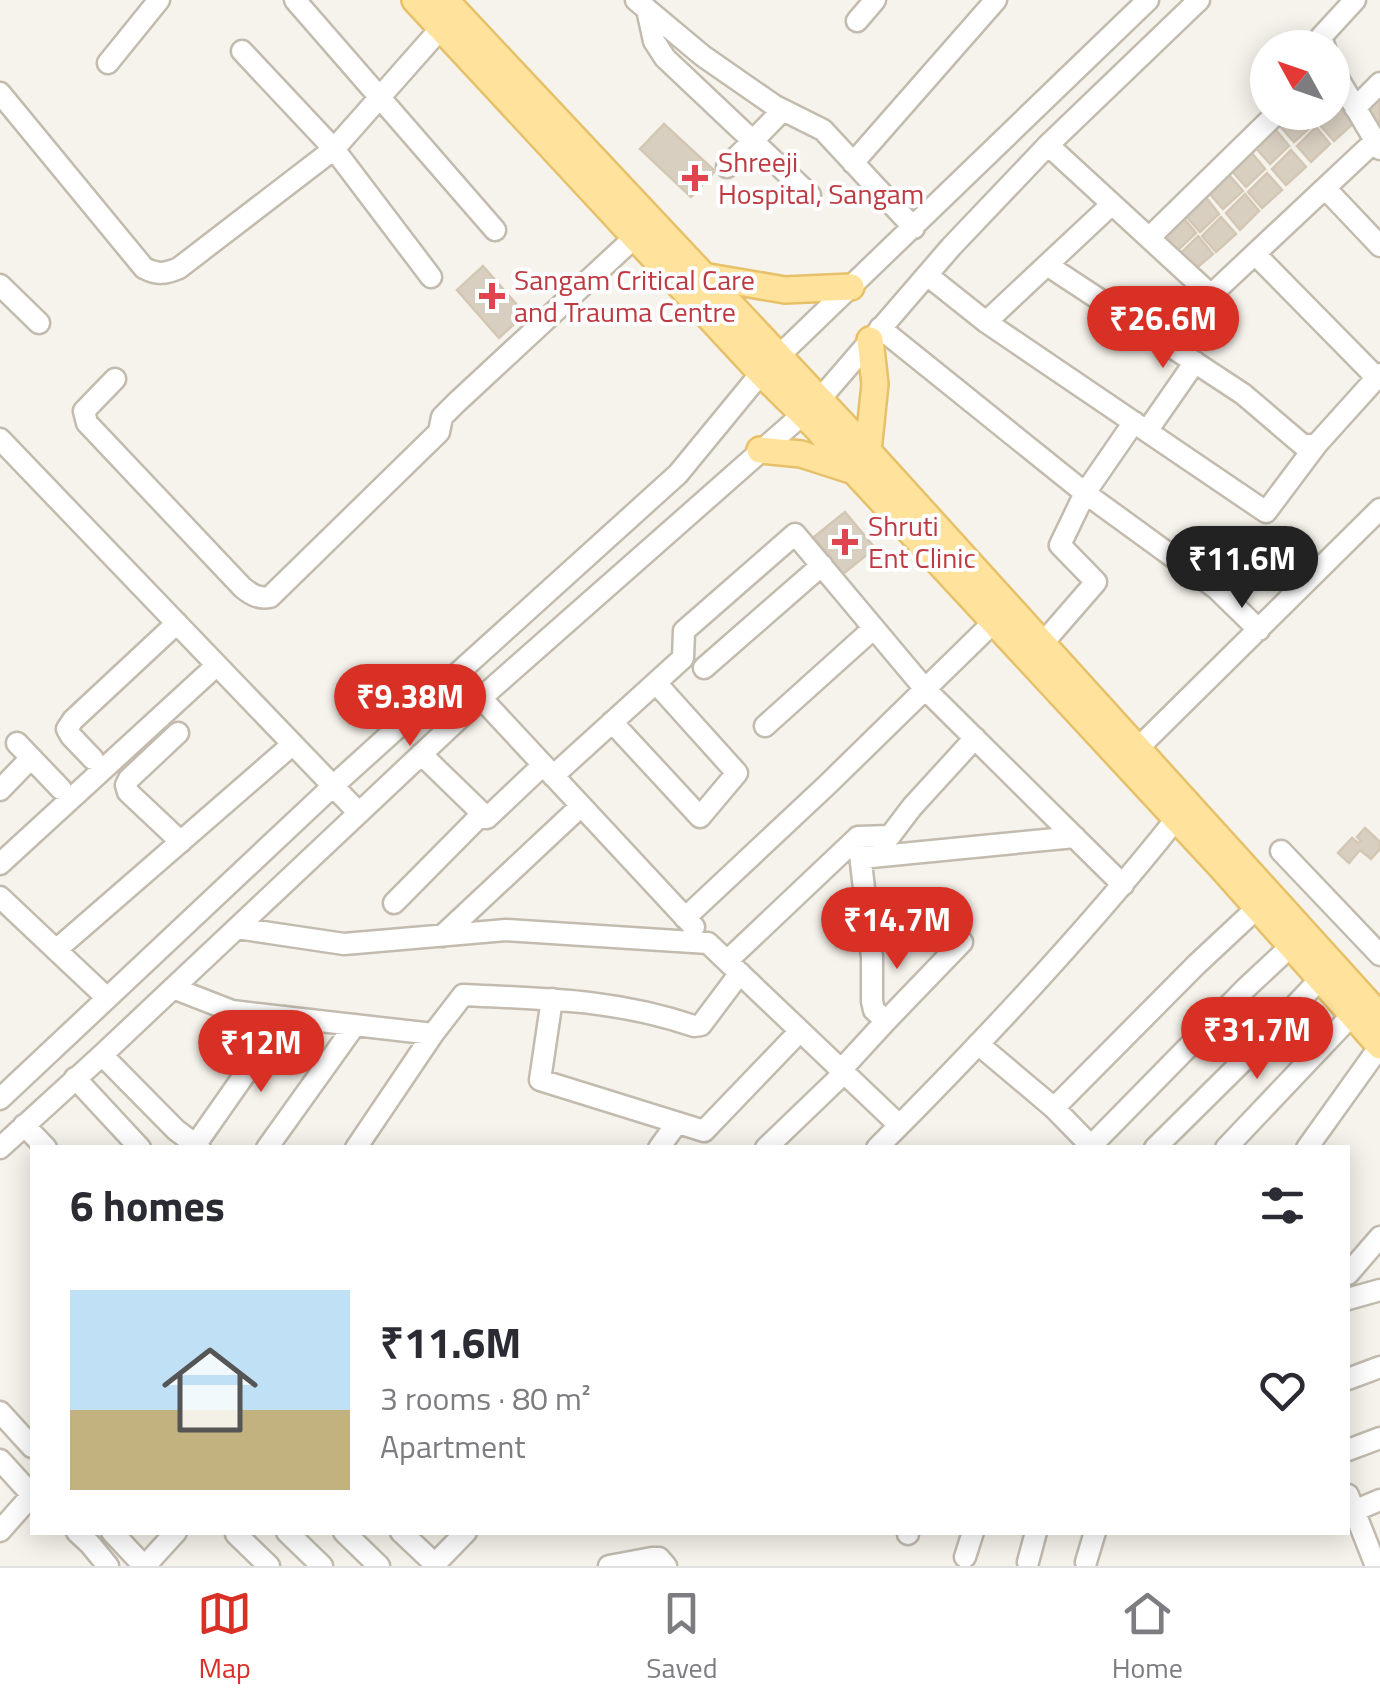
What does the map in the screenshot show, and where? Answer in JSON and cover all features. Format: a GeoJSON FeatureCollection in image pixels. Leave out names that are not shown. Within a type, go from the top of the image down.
{"type":"FeatureCollection","features":[{"type":"Feature","properties":{"kind":"main road"},"geometry":{"type":"LineString","coordinates":[[415,0],[447,13],[703,276],[770,365]]}},
{"type":"Feature","properties":{"kind":"main road"},"geometry":{"type":"LineString","coordinates":[[447,13],[634,237],[811,407],[1132,756],[1380,1016]]}},
{"type":"Feature","properties":{"kind":"main road"},"geometry":{"type":"LineString","coordinates":[[703,276],[785,290],[852,286]]}},
{"type":"Feature","properties":{"kind":"main road"},"geometry":{"type":"LineString","coordinates":[[861,462],[875,384],[875,334]]}},
{"type":"Feature","properties":{"kind":"main road"},"geometry":{"type":"LineString","coordinates":[[760,450],[861,462]]}},
{"type":"Feature","properties":{"kind":"main road"},"geometry":{"type":"LineString","coordinates":[[1002,614],[1043,643],[1176,819],[1380,1046]]}},
{"type":"Feature","properties":{"kind":"street"},"geometry":{"type":"LineString","coordinates":[[108,63],[159,0]]}},
{"type":"Feature","properties":{"kind":"street"},"geometry":{"type":"LineString","coordinates":[[295,0],[496,230]]}},
{"type":"Feature","properties":{"kind":"street"},"geometry":{"type":"LineString","coordinates":[[857,21],[874,0]]}},
{"type":"Feature","properties":{"kind":"street"},"geometry":{"type":"LineString","coordinates":[[853,163],[996,0]]}},
{"type":"Feature","properties":{"kind":"street"},"geometry":{"type":"LineString","coordinates":[[0,1099],[333,786],[678,474],[770,365],[1148,0]]}},
{"type":"Feature","properties":{"kind":"street"},"geometry":{"type":"LineString","coordinates":[[0,1148],[481,698],[811,407],[1048,145],[1199,0]]}},
{"type":"Feature","properties":{"kind":"street"},"geometry":{"type":"LineString","coordinates":[[1327,30],[1355,0]]}},
{"type":"Feature","properties":{"kind":"street"},"geometry":{"type":"LineString","coordinates":[[642,5],[703,56],[783,110],[822,130],[914,228]]}},
{"type":"Feature","properties":{"kind":"street"},"geometry":{"type":"LineString","coordinates":[[642,5],[654,41],[665,58],[810,196]]}},
{"type":"Feature","properties":{"kind":"street"},"geometry":{"type":"LineString","coordinates":[[0,93],[144,268],[157,274],[167,273],[179,268],[334,149],[447,13]]}},
{"type":"Feature","properties":{"kind":"street"},"geometry":{"type":"LineString","coordinates":[[242,52],[334,149],[430,277]]}},
{"type":"Feature","properties":{"kind":"street"},"geometry":{"type":"LineString","coordinates":[[1355,108],[1380,83]]}},
{"type":"Feature","properties":{"kind":"street"},"geometry":{"type":"LineString","coordinates":[[1048,145],[1211,295],[1377,146],[1350,99]]}},
{"type":"Feature","properties":{"kind":"street"},"geometry":{"type":"LineString","coordinates":[[727,167],[783,110]]}},
{"type":"Feature","properties":{"kind":"street"},"geometry":{"type":"LineString","coordinates":[[1149,238],[1260,130]]}},
{"type":"Feature","properties":{"kind":"street"},"geometry":{"type":"LineString","coordinates":[[1326,188],[1380,246]]}},
{"type":"Feature","properties":{"kind":"street"},"geometry":{"type":"LineString","coordinates":[[986,322],[1112,204]]}},
{"type":"Feature","properties":{"kind":"street"},"geometry":{"type":"LineString","coordinates":[[115,378],[84,411],[87,422],[243,588],[262,598],[270,596],[439,432],[442,418],[456,403],[634,237]]}},
{"type":"Feature","properties":{"kind":"street"},"geometry":{"type":"LineString","coordinates":[[927,275],[986,322],[1266,512],[1317,444],[1378,375],[1254,254]]}},
{"type":"Feature","properties":{"kind":"street"},"geometry":{"type":"LineString","coordinates":[[1047,265],[1243,394],[1304,446],[1317,444]]}},
{"type":"Feature","properties":{"kind":"street"},"geometry":{"type":"LineString","coordinates":[[0,285],[40,323]]}},
{"type":"Feature","properties":{"kind":"street"},"geometry":{"type":"LineString","coordinates":[[875,334],[1217,589],[1259,630]]}},
{"type":"Feature","properties":{"kind":"street"},"geometry":{"type":"LineString","coordinates":[[1043,643],[1096,582],[1060,545],[1085,493],[1195,362]]}},
{"type":"Feature","properties":{"kind":"street"},"geometry":{"type":"LineString","coordinates":[[0,440],[359,812]]}},
{"type":"Feature","properties":{"kind":"street"},"geometry":{"type":"LineString","coordinates":[[1132,756],[1380,509]]}},
{"type":"Feature","properties":{"kind":"street"},"geometry":{"type":"LineString","coordinates":[[421,754],[488,818],[656,683],[683,658],[684,631],[795,534],[925,689],[1124,885]]}},
{"type":"Feature","properties":{"kind":"street"},"geometry":{"type":"LineString","coordinates":[[704,668],[822,565]]}},
{"type":"Feature","properties":{"kind":"street"},"geometry":{"type":"LineString","coordinates":[[686,918],[1002,614]]}},
{"type":"Feature","properties":{"kind":"street"},"geometry":{"type":"LineString","coordinates":[[93,759],[67,729],[177,623]]}},
{"type":"Feature","properties":{"kind":"street"},"geometry":{"type":"LineString","coordinates":[[765,726],[874,628]]}},
{"type":"Feature","properties":{"kind":"street"},"geometry":{"type":"LineString","coordinates":[[0,864],[216,665]]}},
{"type":"Feature","properties":{"kind":"street"},"geometry":{"type":"LineString","coordinates":[[612,722],[700,817],[737,773],[656,683]]}},
{"type":"Feature","properties":{"kind":"street"},"geometry":{"type":"LineString","coordinates":[[481,698],[708,943],[899,1126]]}},
{"type":"Feature","properties":{"kind":"street"},"geometry":{"type":"LineString","coordinates":[[178,734],[126,785],[128,792],[181,842]]}},
{"type":"Feature","properties":{"kind":"street"},"geometry":{"type":"LineString","coordinates":[[358,1145],[463,995],[580,1000],[653,1012],[701,1025],[734,967],[860,848],[890,836],[975,738]]}},
{"type":"Feature","properties":{"kind":"street"},"geometry":{"type":"LineString","coordinates":[[56,950],[293,744]]}},
{"type":"Feature","properties":{"kind":"street"},"geometry":{"type":"LineString","coordinates":[[0,790],[24,751],[61,789]]}},
{"type":"Feature","properties":{"kind":"street"},"geometry":{"type":"LineString","coordinates":[[442,936],[581,806]]}},
{"type":"Feature","properties":{"kind":"street"},"geometry":{"type":"LineString","coordinates":[[394,903],[482,813]]}},
{"type":"Feature","properties":{"kind":"street"},"geometry":{"type":"LineString","coordinates":[[880,1145],[1124,885],[1176,819]]}},
{"type":"Feature","properties":{"kind":"street"},"geometry":{"type":"LineString","coordinates":[[860,848],[1074,837]]}},
{"type":"Feature","properties":{"kind":"street"},"geometry":{"type":"LineString","coordinates":[[860,848],[872,957],[872,1000],[874,1010],[886,1021]]}},
{"type":"Feature","properties":{"kind":"street"},"geometry":{"type":"LineString","coordinates":[[1281,851],[1380,955]]}},
{"type":"Feature","properties":{"kind":"street"},"geometry":{"type":"LineString","coordinates":[[0,897],[107,998]]}},
{"type":"Feature","properties":{"kind":"street"},"geometry":{"type":"LineString","coordinates":[[1054,1108],[1257,908]]}},
{"type":"Feature","properties":{"kind":"street"},"geometry":{"type":"LineString","coordinates":[[236,928],[344,944],[506,930],[708,943]]}},
{"type":"Feature","properties":{"kind":"street"},"geometry":{"type":"LineString","coordinates":[[769,1145],[962,942]]}},
{"type":"Feature","properties":{"kind":"street"},"geometry":{"type":"LineString","coordinates":[[1093,1145],[1291,946]]}},
{"type":"Feature","properties":{"kind":"street"},"geometry":{"type":"LineString","coordinates":[[1158,1145],[1320,979]]}},
{"type":"Feature","properties":{"kind":"street"},"geometry":{"type":"LineString","coordinates":[[173,988],[232,1011],[433,1034]]}},
{"type":"Feature","properties":{"kind":"street"},"geometry":{"type":"LineString","coordinates":[[552,999],[540,1080],[704,1131],[800,1031]]}},
{"type":"Feature","properties":{"kind":"street"},"geometry":{"type":"LineString","coordinates":[[1229,1145],[1352,1016]]}},
{"type":"Feature","properties":{"kind":"street"},"geometry":{"type":"LineString","coordinates":[[199,1145],[285,1017]]}},
{"type":"Feature","properties":{"kind":"street"},"geometry":{"type":"LineString","coordinates":[[269,1145],[355,1025]]}},
{"type":"Feature","properties":{"kind":"street"},"geometry":{"type":"LineString","coordinates":[[978,1044],[1054,1108],[1089,1145]]}},
{"type":"Feature","properties":{"kind":"street"},"geometry":{"type":"LineString","coordinates":[[1309,1145],[1380,1046]]}},
{"type":"Feature","properties":{"kind":"street"},"geometry":{"type":"LineString","coordinates":[[102,1055],[176,1130],[197,1145]]}},
{"type":"Feature","properties":{"kind":"street"},"geometry":{"type":"LineString","coordinates":[[74,1078],[137,1145]]}},
{"type":"Feature","properties":{"kind":"street"},"geometry":{"type":"LineString","coordinates":[[661,1145],[676,1123]]}},
{"type":"Feature","properties":{"kind":"street"},"geometry":{"type":"LineString","coordinates":[[24,1125],[43,1145]]}},
{"type":"Feature","properties":{"kind":"street"},"geometry":{"type":"LineString","coordinates":[[1350,1272],[1380,1236]]}},
{"type":"Feature","properties":{"kind":"street"},"geometry":{"type":"LineString","coordinates":[[1350,1298],[1380,1290]]}},
{"type":"Feature","properties":{"kind":"street"},"geometry":{"type":"LineString","coordinates":[[1350,1378],[1380,1367]]}},
{"type":"Feature","properties":{"kind":"street"},"geometry":{"type":"LineString","coordinates":[[0,1412],[30,1445]]}},
{"type":"Feature","properties":{"kind":"street"},"geometry":{"type":"LineString","coordinates":[[1350,1449],[1380,1438]]}},
{"type":"Feature","properties":{"kind":"street"},"geometry":{"type":"LineString","coordinates":[[0,1460],[30,1492]]}},
{"type":"Feature","properties":{"kind":"street"},"geometry":{"type":"LineString","coordinates":[[0,1531],[30,1496]]}},
{"type":"Feature","properties":{"kind":"street"},"geometry":{"type":"LineString","coordinates":[[1377,1562],[1351,1503],[1380,1500]]}},
{"type":"Feature","properties":{"kind":"street"},"geometry":{"type":"LineString","coordinates":[[80,1535],[108,1566]]}},
{"type":"Feature","properties":{"kind":"street"},"geometry":{"type":"LineString","coordinates":[[115,1535],[144,1566],[173,1535]]}},
{"type":"Feature","properties":{"kind":"street"},"geometry":{"type":"LineString","coordinates":[[237,1535],[269,1566]]}},
{"type":"Feature","properties":{"kind":"street"},"geometry":{"type":"LineString","coordinates":[[290,1535],[322,1566]]}},
{"type":"Feature","properties":{"kind":"street"},"geometry":{"type":"LineString","coordinates":[[347,1535],[379,1566]]}},
{"type":"Feature","properties":{"kind":"street"},"geometry":{"type":"LineString","coordinates":[[404,1535],[434,1565],[463,1535]]}},
{"type":"Feature","properties":{"kind":"street"},"geometry":{"type":"LineString","coordinates":[[965,1557],[971,1535]]}},
{"type":"Feature","properties":{"kind":"street"},"geometry":{"type":"LineString","coordinates":[[1028,1562],[1035,1535]]}},
{"type":"Feature","properties":{"kind":"street"},"geometry":{"type":"LineString","coordinates":[[1086,1562],[1094,1535]]}},
{"type":"Feature","properties":{"kind":"street"},"geometry":{"type":"LineString","coordinates":[[608,1566],[659,1558],[666,1566]]}},
{"type":"Feature","properties":{"kind":"building"},"geometry":{"type":"Polygon","coordinates":[[[1380,91],[1380,122],[1376,125],[1362,109],[1380,91]]]}},
{"type":"Feature","properties":{"kind":"building"},"geometry":{"type":"Polygon","coordinates":[[[664,124],[715,171],[691,197],[640,149],[664,124]]]}},
{"type":"Feature","properties":{"kind":"building"},"geometry":{"type":"Polygon","coordinates":[[[1274,130],[1289,146],[1270,164],[1256,148],[1274,130]]]}},
{"type":"Feature","properties":{"kind":"building"},"geometry":{"type":"Polygon","coordinates":[[[1284,130],[1307,130],[1294,142],[1284,130]]]}},
{"type":"Feature","properties":{"kind":"building"},"geometry":{"type":"Polygon","coordinates":[[[1313,130],[1318,130],[1330,144],[1311,162],[1297,146],[1313,130]]]}},
{"type":"Feature","properties":{"kind":"building"},"geometry":{"type":"Polygon","coordinates":[[[1324,130],[1346,130],[1334,141],[1324,130]]]}},
{"type":"Feature","properties":{"kind":"building"},"geometry":{"type":"Polygon","coordinates":[[[1291,150],[1306,167],[1286,185],[1272,169],[1291,150]]]}},
{"type":"Feature","properties":{"kind":"building"},"geometry":{"type":"Polygon","coordinates":[[[1251,152],[1265,169],[1246,187],[1232,171],[1251,152]]]}},
{"type":"Feature","properties":{"kind":"building"},"geometry":{"type":"Polygon","coordinates":[[[1267,173],[1282,190],[1262,208],[1248,192],[1267,173]]]}},
{"type":"Feature","properties":{"kind":"building"},"geometry":{"type":"Polygon","coordinates":[[[1228,174],[1243,191],[1223,209],[1209,193],[1228,174]]]}},
{"type":"Feature","properties":{"kind":"building"},"geometry":{"type":"Polygon","coordinates":[[[1245,194],[1259,211],[1240,230],[1226,213],[1245,194]]]}},
{"type":"Feature","properties":{"kind":"building"},"geometry":{"type":"Polygon","coordinates":[[[1205,196],[1219,214],[1200,232],[1186,216],[1205,196]]]}},
{"type":"Feature","properties":{"kind":"building"},"geometry":{"type":"Polygon","coordinates":[[[1182,216],[1196,233],[1177,251],[1163,235],[1182,216]]]}},
{"type":"Feature","properties":{"kind":"building"},"geometry":{"type":"Polygon","coordinates":[[[1221,217],[1236,234],[1216,252],[1202,236],[1221,217]]]}},
{"type":"Feature","properties":{"kind":"building"},"geometry":{"type":"Polygon","coordinates":[[[1198,236],[1213,254],[1193,271],[1179,255],[1198,236]]]}},
{"type":"Feature","properties":{"kind":"building"},"geometry":{"type":"Polygon","coordinates":[[[483,266],[525,314],[499,338],[457,290],[483,266]]]}},
{"type":"Feature","properties":{"kind":"building"},"geometry":{"type":"Polygon","coordinates":[[[845,512],[875,548],[843,574],[814,537],[845,512]]]}},
{"type":"Feature","properties":{"kind":"building"},"geometry":{"type":"Polygon","coordinates":[[[1365,828],[1380,842],[1380,849],[1371,859],[1360,850],[1349,863],[1338,853],[1352,838],[1361,841],[1357,837],[1365,828]]]}},
{"type":"Feature","properties":{"kind":"place","name":"Shreeji Hospital, Sangam"},"geometry":{"type":"Point","coordinates":[695,178]}},
{"type":"Feature","properties":{"kind":"place","name":"Sangam Critical Care and Trauma Centre"},"geometry":{"type":"Point","coordinates":[492,296]}},
{"type":"Feature","properties":{"kind":"place","name":"Shruti Ent Clinic"},"geometry":{"type":"Point","coordinates":[845,542]}}]}
